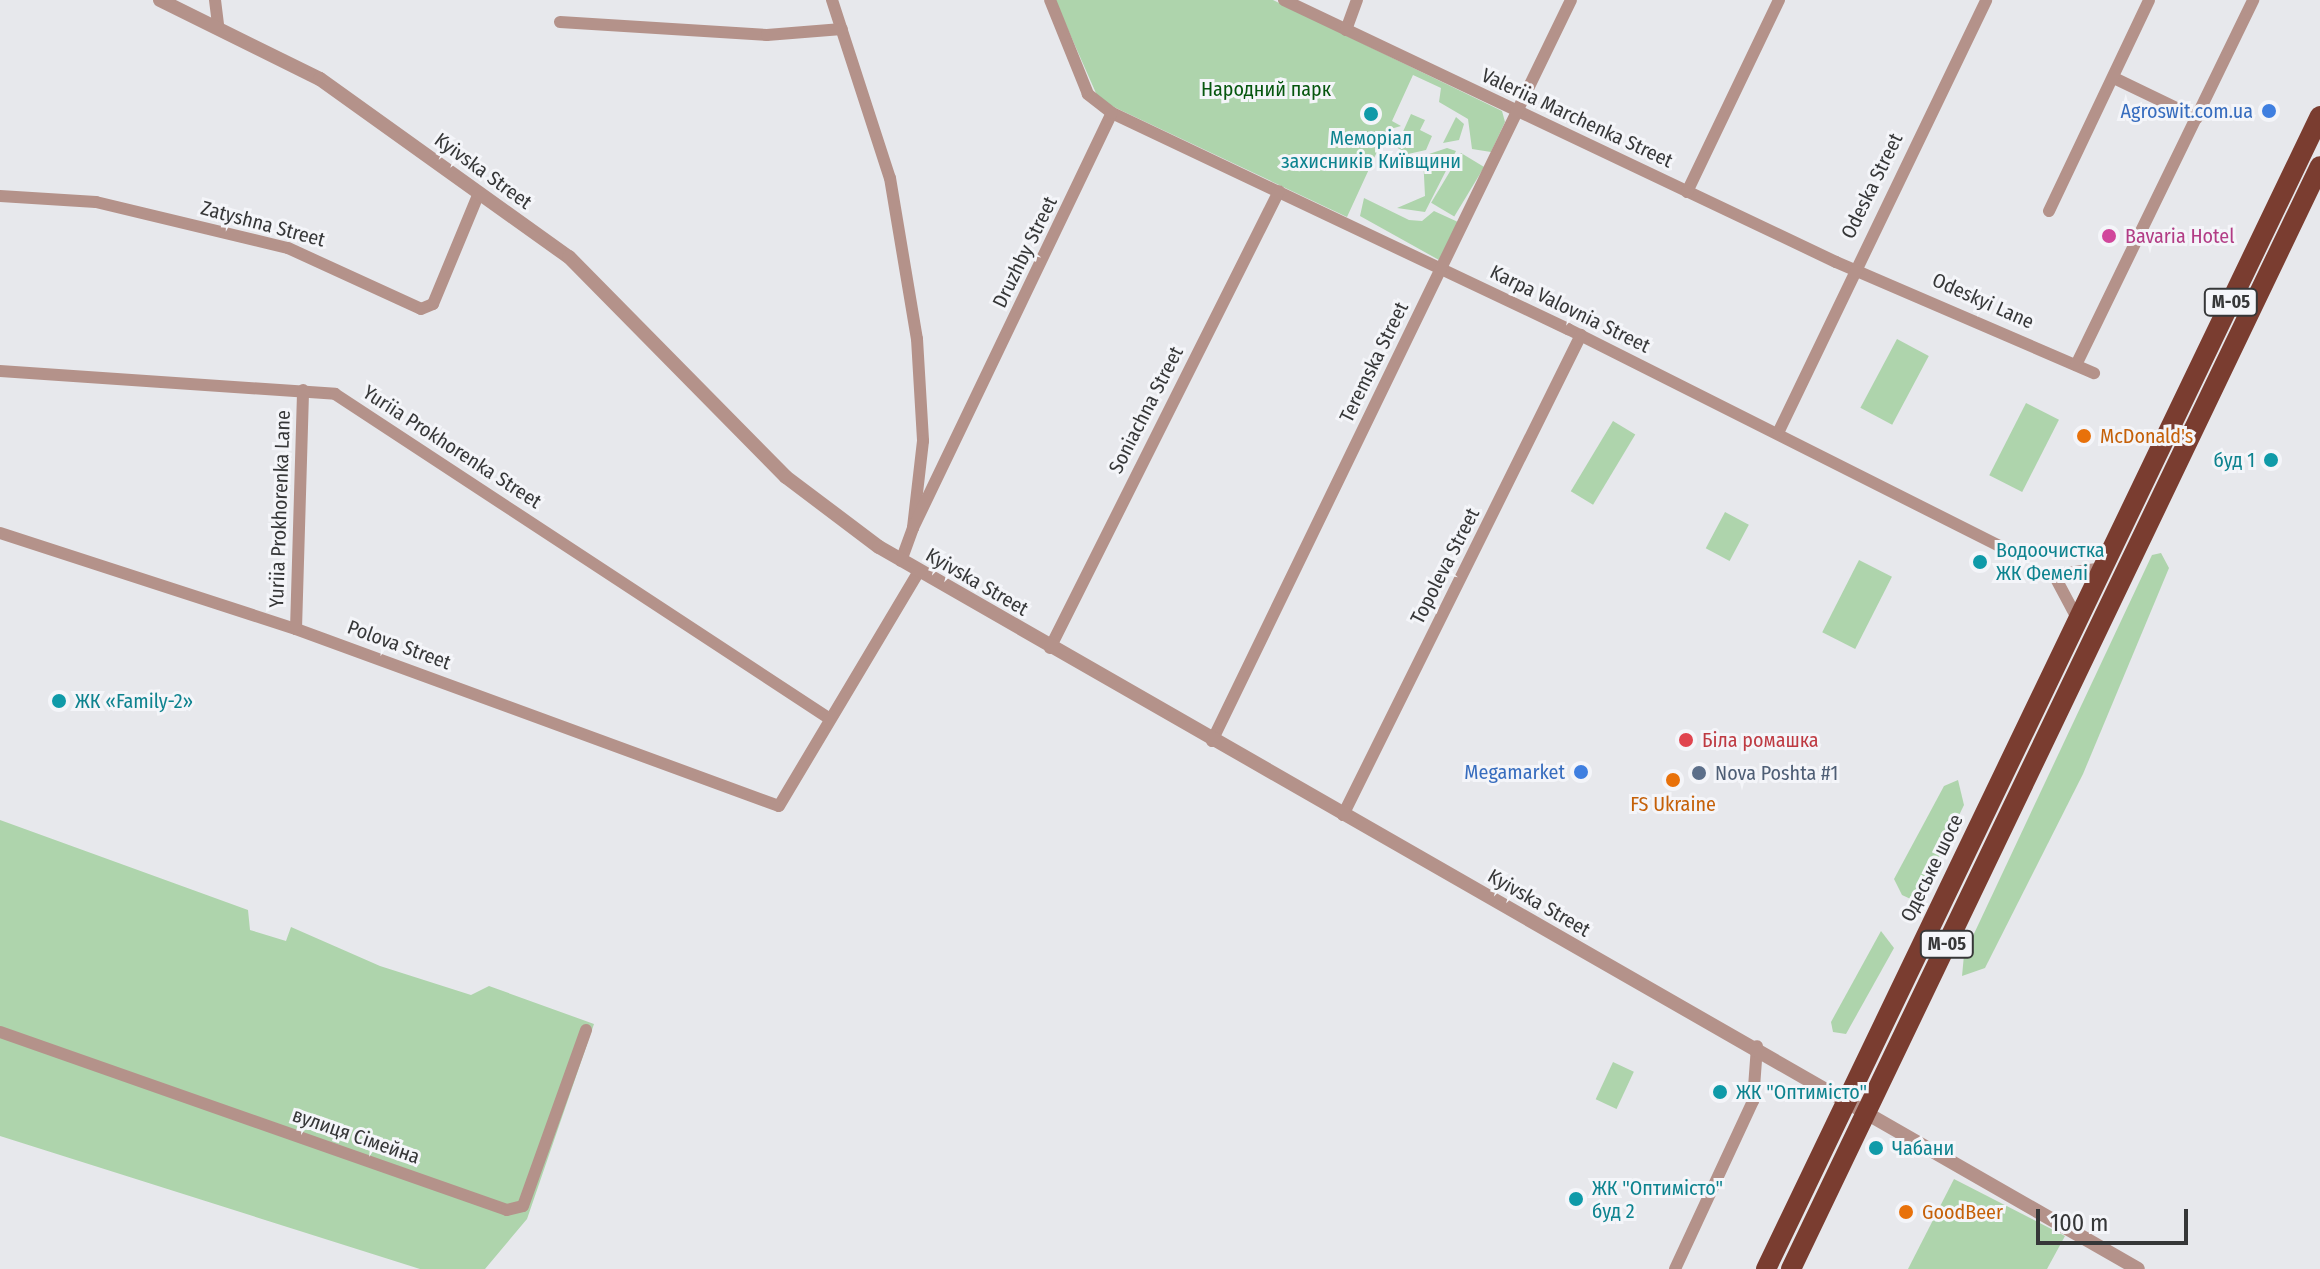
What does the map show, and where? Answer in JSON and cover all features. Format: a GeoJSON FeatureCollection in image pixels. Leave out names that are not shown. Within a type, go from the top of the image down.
{"type":"FeatureCollection","features":[{"type":"Feature","properties":{"kind":"highway","name":"М-05"},"geometry":{"type":"LineString","coordinates":[[1791,1269],[1868,1109],[2320,116]]}},
{"type":"Feature","properties":{"kind":"highway","name":"М-05"},"geometry":{"type":"LineString","coordinates":[[2151,492],[2320,166]]}},
{"type":"Feature","properties":{"kind":"highway","name":"Одеське шосе"},"geometry":{"type":"LineString","coordinates":[[1766,1269],[2078,620],[2104,568],[2151,492]]}},
{"type":"Feature","properties":{"kind":"street","name":"Kyivska Street"},"geometry":{"type":"LineString","coordinates":[[160,0],[218,25],[320,79],[605,288],[786,477],[901,561],[1212,741],[1848,1097],[2138,1269]]}},
{"type":"Feature","properties":{"kind":"street"},"geometry":{"type":"LineString","coordinates":[[215,0],[218,25]]}},
{"type":"Feature","properties":{"kind":"street"},"geometry":{"type":"LineString","coordinates":[[832,0],[890,178],[909,274],[923,441],[913,528],[901,561]]}},
{"type":"Feature","properties":{"kind":"street"},"geometry":{"type":"LineString","coordinates":[[1050,0],[1088,94],[1112,113]]}},
{"type":"Feature","properties":{"kind":"street","name":"Valeriia Marchenka Street"},"geometry":{"type":"LineString","coordinates":[[1284,0],[1687,192],[1855,267]]}},
{"type":"Feature","properties":{"kind":"street"},"geometry":{"type":"LineString","coordinates":[[1346,30],[1357,0]]}},
{"type":"Feature","properties":{"kind":"street","name":"Teremska Street"},"geometry":{"type":"LineString","coordinates":[[1212,741],[1571,0]]}},
{"type":"Feature","properties":{"kind":"street"},"geometry":{"type":"LineString","coordinates":[[1687,192],[1779,0]]}},
{"type":"Feature","properties":{"kind":"street","name":"Odeska Street"},"geometry":{"type":"LineString","coordinates":[[1778,433],[1856,281],[1855,267],[1986,0]]}},
{"type":"Feature","properties":{"kind":"street"},"geometry":{"type":"LineString","coordinates":[[2049,211],[2149,0]]}},
{"type":"Feature","properties":{"kind":"street"},"geometry":{"type":"LineString","coordinates":[[2076,365],[2253,0]]}},
{"type":"Feature","properties":{"kind":"street"},"geometry":{"type":"LineString","coordinates":[[560,22],[767,35],[842,29]]}},
{"type":"Feature","properties":{"kind":"street"},"geometry":{"type":"LineString","coordinates":[[2114,78],[2197,118]]}},
{"type":"Feature","properties":{"kind":"street","name":"Karpa Valovnia Street"},"geometry":{"type":"LineString","coordinates":[[1112,113],[1581,335],[2007,550]]}},
{"type":"Feature","properties":{"kind":"street","name":"Druzhby Street"},"geometry":{"type":"LineString","coordinates":[[913,528],[1112,113]]}},
{"type":"Feature","properties":{"kind":"street","name":"Soniachna Street"},"geometry":{"type":"LineString","coordinates":[[1050,648],[1279,191]]}},
{"type":"Feature","properties":{"kind":"street","name":"Zatyshna Street"},"geometry":{"type":"LineString","coordinates":[[0,196],[96,202],[288,248],[428,309],[479,193]]}},
{"type":"Feature","properties":{"kind":"street","name":"Odeskyi Lane"},"geometry":{"type":"LineString","coordinates":[[1855,267],[2094,373]]}},
{"type":"Feature","properties":{"kind":"street","name":"Topoleva Street"},"geometry":{"type":"LineString","coordinates":[[1343,815],[1581,335]]}},
{"type":"Feature","properties":{"kind":"street","name":"Yuriia Prokhorenka Street"},"geometry":{"type":"LineString","coordinates":[[0,371],[335,394],[827,717]]}},
{"type":"Feature","properties":{"kind":"street","name":"Yuriia Prokhorenka Lane"},"geometry":{"type":"LineString","coordinates":[[296,629],[303,390]]}},
{"type":"Feature","properties":{"kind":"street","name":"Polova Street"},"geometry":{"type":"LineString","coordinates":[[0,533],[296,629],[779,806],[827,717]]}},
{"type":"Feature","properties":{"kind":"street"},"geometry":{"type":"LineString","coordinates":[[2078,620],[2054,575],[2104,568]]}},
{"type":"Feature","properties":{"kind":"street"},"geometry":{"type":"LineString","coordinates":[[827,717],[919,571]]}},
{"type":"Feature","properties":{"kind":"street","name":"вулиця Сімейна"},"geometry":{"type":"LineString","coordinates":[[0,1032],[507,1210],[523,1206],[586,1030]]}},
{"type":"Feature","properties":{"kind":"street"},"geometry":{"type":"LineString","coordinates":[[1675,1269],[1753,1101],[1757,1046]]}},
{"type":"Feature","properties":{"kind":"green space","name":"Народний парк"},"geometry":{"type":"Polygon","coordinates":[[[1055,0],[1273,0],[1502,111],[1505,122],[1491,152],[1472,149],[1468,119],[1439,102],[1441,88],[1413,75],[1392,121],[1401,126],[1387,130],[1347,217],[1099,100],[1055,0]]]}},
{"type":"Feature","properties":{"kind":"green space"},"geometry":{"type":"Polygon","coordinates":[[[1411,114],[1425,120],[1420,130],[1432,136],[1426,150],[1408,154],[1396,147],[1411,114]]]}},
{"type":"Feature","properties":{"kind":"green space"},"geometry":{"type":"Polygon","coordinates":[[[1456,117],[1464,124],[1459,140],[1443,143],[1456,117]]]}},
{"type":"Feature","properties":{"kind":"green space"},"geometry":{"type":"Polygon","coordinates":[[[1447,148],[1456,151],[1425,212],[1397,208],[1425,196],[1423,156],[1447,148]]]}},
{"type":"Feature","properties":{"kind":"green space"},"geometry":{"type":"Polygon","coordinates":[[[1461,153],[1484,167],[1454,217],[1431,203],[1461,153]]]}},
{"type":"Feature","properties":{"kind":"green space"},"geometry":{"type":"Polygon","coordinates":[[[1364,198],[1409,220],[1422,221],[1434,211],[1458,222],[1439,260],[1360,216],[1364,198]]]}},
{"type":"Feature","properties":{"kind":"green space"},"geometry":{"type":"Polygon","coordinates":[[[1897,339],[1929,356],[1892,425],[1860,408],[1897,339]]]}},
{"type":"Feature","properties":{"kind":"green space"},"geometry":{"type":"Polygon","coordinates":[[[2026,403],[2059,420],[2022,492],[1989,475],[2026,403]]]}},
{"type":"Feature","properties":{"kind":"green space"},"geometry":{"type":"Polygon","coordinates":[[[1613,421],[1635,434],[1593,505],[1571,491],[1613,421]]]}},
{"type":"Feature","properties":{"kind":"green space"},"geometry":{"type":"Polygon","coordinates":[[[1725,512],[1749,525],[1730,561],[1706,548],[1725,512]]]}},
{"type":"Feature","properties":{"kind":"green space"},"geometry":{"type":"Polygon","coordinates":[[[2161,553],[2169,568],[2083,774],[1985,968],[1962,976],[1964,955],[2152,555],[2161,553]]]}},
{"type":"Feature","properties":{"kind":"green space"},"geometry":{"type":"Polygon","coordinates":[[[1859,560],[1892,577],[1855,649],[1822,632],[1859,560]]]}},
{"type":"Feature","properties":{"kind":"green space"},"geometry":{"type":"Polygon","coordinates":[[[1958,780],[1964,805],[1917,902],[1902,895],[1894,879],[1944,786],[1958,780]]]}},
{"type":"Feature","properties":{"kind":"green space"},"geometry":{"type":"Polygon","coordinates":[[[0,820],[248,910],[250,930],[286,941],[291,927],[380,966],[471,995],[489,986],[594,1024],[527,1219],[485,1269],[420,1269],[0,1136],[0,820]]]}},
{"type":"Feature","properties":{"kind":"green space"},"geometry":{"type":"Polygon","coordinates":[[[1881,931],[1894,948],[1846,1034],[1833,1032],[1831,1022],[1881,931]]]}},
{"type":"Feature","properties":{"kind":"green space"},"geometry":{"type":"Polygon","coordinates":[[[1613,1062],[1634,1072],[1617,1109],[1596,1099],[1613,1062]]]}},
{"type":"Feature","properties":{"kind":"green space"},"geometry":{"type":"Polygon","coordinates":[[[1954,1179],[2065,1236],[2047,1269],[1908,1269],[1954,1179]]]}},
{"type":"Feature","properties":{"kind":"place","name":"Agroswit.com.ua"},"geometry":{"type":"Point","coordinates":[2269,111]}},
{"type":"Feature","properties":{"kind":"place","name":"Меморіал захисників Київщини"},"geometry":{"type":"Point","coordinates":[1371,114]}},
{"type":"Feature","properties":{"kind":"place","name":"Bavaria Hotel"},"geometry":{"type":"Point","coordinates":[2109,236]}},
{"type":"Feature","properties":{"kind":"place","name":"McDonald's"},"geometry":{"type":"Point","coordinates":[2084,436]}},
{"type":"Feature","properties":{"kind":"place","name":"буд 1"},"geometry":{"type":"Point","coordinates":[2271,460]}},
{"type":"Feature","properties":{"kind":"place","name":"Водоочистка ЖК Фемелі"},"geometry":{"type":"Point","coordinates":[1980,562]}},
{"type":"Feature","properties":{"kind":"place","name":"ЖК «Family-2»"},"geometry":{"type":"Point","coordinates":[59,701]}},
{"type":"Feature","properties":{"kind":"place","name":"Біла ромашка"},"geometry":{"type":"Point","coordinates":[1686,740]}},
{"type":"Feature","properties":{"kind":"place","name":"Megamarket"},"geometry":{"type":"Point","coordinates":[1581,772]}},
{"type":"Feature","properties":{"kind":"place","name":"Nova Poshta #1"},"geometry":{"type":"Point","coordinates":[1699,773]}},
{"type":"Feature","properties":{"kind":"place","name":"FS Ukraine"},"geometry":{"type":"Point","coordinates":[1673,780]}},
{"type":"Feature","properties":{"kind":"place","name":"ЖК \"Оптимісто\""},"geometry":{"type":"Point","coordinates":[1720,1092]}},
{"type":"Feature","properties":{"kind":"place","name":"Чабани"},"geometry":{"type":"Point","coordinates":[1876,1148]}},
{"type":"Feature","properties":{"kind":"place","name":"ЖК \"Оптимісто\" буд 2"},"geometry":{"type":"Point","coordinates":[1576,1199]}},
{"type":"Feature","properties":{"kind":"place","name":"GoodBeer"},"geometry":{"type":"Point","coordinates":[1906,1212]}}]}
